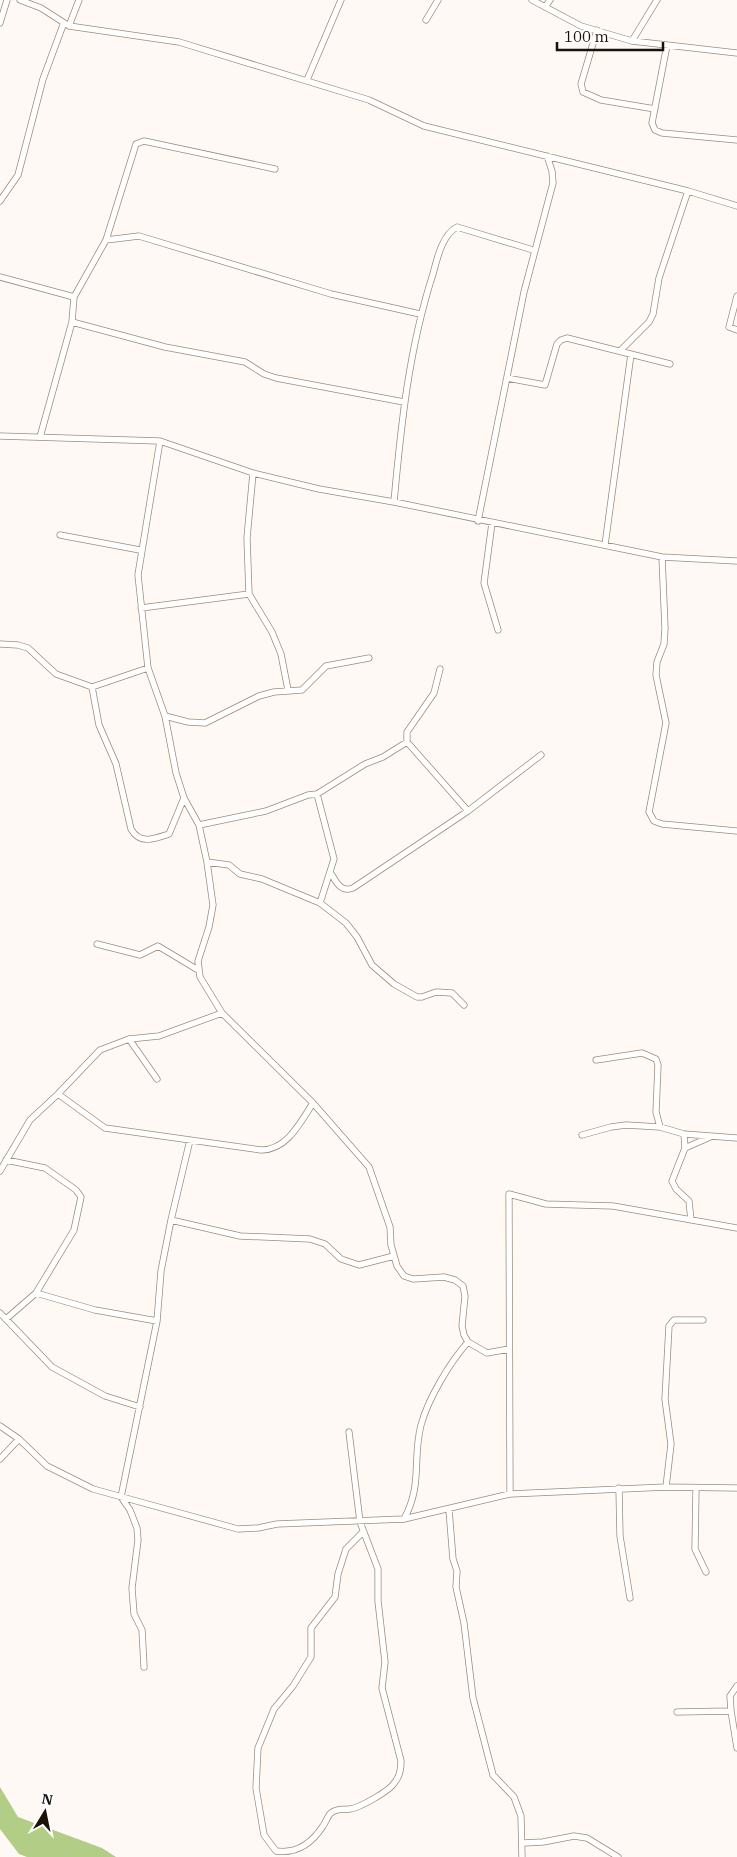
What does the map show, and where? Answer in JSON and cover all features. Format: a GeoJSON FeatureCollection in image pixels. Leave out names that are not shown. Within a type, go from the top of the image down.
{"type":"FeatureCollection","features":[{"type":"Feature","properties":{"kind":"street"},"geometry":{"type":"LineString","coordinates":[[0,23],[7,0]]}},
{"type":"Feature","properties":{"kind":"street"},"geometry":{"type":"LineString","coordinates":[[20,0],[41,8],[66,26],[180,42],[369,100],[424,126],[688,191],[737,206]]}},
{"type":"Feature","properties":{"kind":"street"},"geometry":{"type":"LineString","coordinates":[[0,201],[18,175],[43,79],[79,0]]}},
{"type":"Feature","properties":{"kind":"street"},"geometry":{"type":"LineString","coordinates":[[306,80],[341,0]]}},
{"type":"Feature","properties":{"kind":"street"},"geometry":{"type":"LineString","coordinates":[[426,20],[438,0]]}},
{"type":"Feature","properties":{"kind":"street"},"geometry":{"type":"LineString","coordinates":[[532,0],[581,26],[632,41],[737,53]]}},
{"type":"Feature","properties":{"kind":"street"},"geometry":{"type":"LineString","coordinates":[[545,7],[550,0]]}},
{"type":"Feature","properties":{"kind":"street"},"geometry":{"type":"LineString","coordinates":[[632,41],[657,0]]}},
{"type":"Feature","properties":{"kind":"street"},"geometry":{"type":"LineString","coordinates":[[597,30],[580,84],[583,92],[600,100],[655,108]]}},
{"type":"Feature","properties":{"kind":"street"},"geometry":{"type":"LineString","coordinates":[[667,46],[652,123],[654,130],[662,133],[737,140]]}},
{"type":"Feature","properties":{"kind":"street"},"geometry":{"type":"LineString","coordinates":[[40,438],[72,322],[74,297],[106,240],[138,142],[144,141],[275,169]]}},
{"type":"Feature","properties":{"kind":"street"},"geometry":{"type":"LineString","coordinates":[[478,521],[533,250],[542,228],[553,183],[552,171],[547,156]]}},
{"type":"Feature","properties":{"kind":"street"},"geometry":{"type":"LineString","coordinates":[[620,351],[649,322],[653,314],[659,278],[688,191]]}},
{"type":"Feature","properties":{"kind":"street"},"geometry":{"type":"LineString","coordinates":[[394,502],[404,402],[420,314],[441,248],[454,229],[462,228],[533,250]]}},
{"type":"Feature","properties":{"kind":"street"},"geometry":{"type":"LineString","coordinates":[[106,240],[139,236],[331,294],[420,314]]}},
{"type":"Feature","properties":{"kind":"street"},"geometry":{"type":"LineString","coordinates":[[0,277],[74,297]]}},
{"type":"Feature","properties":{"kind":"street"},"geometry":{"type":"LineString","coordinates":[[737,296],[729,327],[737,330]]}},
{"type":"Feature","properties":{"kind":"street"},"geometry":{"type":"LineString","coordinates":[[72,322],[165,347],[245,362],[264,374],[276,378],[404,402]]}},
{"type":"Feature","properties":{"kind":"street"},"geometry":{"type":"LineString","coordinates":[[507,378],[545,385],[557,344],[566,338],[670,364]]}},
{"type":"Feature","properties":{"kind":"street"},"geometry":{"type":"LineString","coordinates":[[605,546],[631,354]]}},
{"type":"Feature","properties":{"kind":"street"},"geometry":{"type":"LineString","coordinates":[[0,436],[160,441],[253,473],[319,490],[394,502],[478,521],[662,557],[737,561]]}},
{"type":"Feature","properties":{"kind":"street"},"geometry":{"type":"LineString","coordinates":[[160,441],[140,550],[138,575],[148,668],[165,716],[169,744],[184,798],[199,825],[206,862],[212,905],[209,927],[200,950],[198,970]]}},
{"type":"Feature","properties":{"kind":"street"},"geometry":{"type":"LineString","coordinates":[[253,473],[247,538],[249,594],[272,632],[281,654],[288,690]]}},
{"type":"Feature","properties":{"kind":"street"},"geometry":{"type":"LineString","coordinates":[[492,523],[484,584],[498,630]]}},
{"type":"Feature","properties":{"kind":"street"},"geometry":{"type":"LineString","coordinates":[[60,535],[140,550]]}},
{"type":"Feature","properties":{"kind":"street"},"geometry":{"type":"LineString","coordinates":[[662,557],[665,628],[664,644],[657,662],[656,675],[666,723],[649,812],[654,821],[662,824],[737,832]]}},
{"type":"Feature","properties":{"kind":"street"},"geometry":{"type":"LineString","coordinates":[[141,608],[249,594]]}},
{"type":"Feature","properties":{"kind":"street"},"geometry":{"type":"LineString","coordinates":[[0,644],[18,645],[28,648],[56,674],[92,688],[148,668]]}},
{"type":"Feature","properties":{"kind":"street"},"geometry":{"type":"LineString","coordinates":[[165,716],[188,722],[205,722],[259,696],[288,690],[302,690],[326,666],[369,658]]}},
{"type":"Feature","properties":{"kind":"street"},"geometry":{"type":"LineString","coordinates":[[440,669],[434,693],[407,732],[407,742],[468,811]]}},
{"type":"Feature","properties":{"kind":"street"},"geometry":{"type":"LineString","coordinates":[[92,688],[99,725],[116,764],[131,829],[136,837],[143,840],[169,834],[184,798]]}},
{"type":"Feature","properties":{"kind":"street"},"geometry":{"type":"LineString","coordinates":[[199,825],[266,811],[308,795],[317,794],[407,742]]}},
{"type":"Feature","properties":{"kind":"street"},"geometry":{"type":"LineString","coordinates":[[330,872],[343,889],[353,888],[468,811],[541,755]]}},
{"type":"Feature","properties":{"kind":"street"},"geometry":{"type":"LineString","coordinates":[[317,794],[334,859],[320,903]]}},
{"type":"Feature","properties":{"kind":"street"},"geometry":{"type":"LineString","coordinates":[[206,862],[229,865],[240,874],[262,879],[320,903],[346,923],[358,937],[372,965],[394,984],[417,997],[436,992],[452,994],[464,1005]]}},
{"type":"Feature","properties":{"kind":"street"},"geometry":{"type":"LineString","coordinates":[[97,944],[140,955],[158,946],[198,970],[222,1013],[313,1103],[369,1167],[390,1227],[391,1245],[397,1266],[404,1276],[413,1279],[444,1277],[455,1280],[463,1286],[465,1296],[462,1326],[468,1342],[487,1353],[509,1349]]}},
{"type":"Feature","properties":{"kind":"street"},"geometry":{"type":"LineString","coordinates":[[0,1171],[30,1120],[100,1050],[128,1039],[160,1036],[222,1013]]}},
{"type":"Feature","properties":{"kind":"street"},"geometry":{"type":"LineString","coordinates":[[128,1039],[157,1079]]}},
{"type":"Feature","properties":{"kind":"street"},"geometry":{"type":"LineString","coordinates":[[596,1060],[642,1053],[656,1059],[658,1065],[656,1112],[660,1127]]}},
{"type":"Feature","properties":{"kind":"street"},"geometry":{"type":"LineString","coordinates":[[58,1094],[105,1128],[269,1150],[276,1148],[293,1133],[313,1103]]}},
{"type":"Feature","properties":{"kind":"street"},"geometry":{"type":"LineString","coordinates":[[582,1135],[611,1127],[660,1127],[684,1134],[737,1138]]}},
{"type":"Feature","properties":{"kind":"street"},"geometry":{"type":"LineString","coordinates":[[684,1134],[685,1148],[672,1181],[676,1189],[689,1201],[691,1220]]}},
{"type":"Feature","properties":{"kind":"street"},"geometry":{"type":"LineString","coordinates":[[685,1148],[711,1136]]}},
{"type":"Feature","properties":{"kind":"street"},"geometry":{"type":"LineString","coordinates":[[144,1667],[142,1630],[134,1614],[132,1588],[138,1528],[130,1510],[121,1497],[157,1321],[170,1220],[190,1140]]}},
{"type":"Feature","properties":{"kind":"street"},"geometry":{"type":"LineString","coordinates":[[6,1160],[45,1168],[76,1190],[81,1197],[74,1230],[36,1293],[6,1319]]}},
{"type":"Feature","properties":{"kind":"street"},"geometry":{"type":"LineString","coordinates":[[510,1494],[509,1194],[546,1204],[613,1206],[737,1228]]}},
{"type":"Feature","properties":{"kind":"street"},"geometry":{"type":"LineString","coordinates":[[170,1220],[240,1236],[310,1239],[325,1244],[341,1259],[359,1265],[394,1256]]}},
{"type":"Feature","properties":{"kind":"street"},"geometry":{"type":"LineString","coordinates":[[36,1293],[95,1310],[157,1321]]}},
{"type":"Feature","properties":{"kind":"street"},"geometry":{"type":"LineString","coordinates":[[0,1313],[52,1367],[105,1396],[140,1407]]}},
{"type":"Feature","properties":{"kind":"street"},"geometry":{"type":"LineString","coordinates":[[666,1487],[671,1444],[665,1399],[669,1326],[674,1320],[702,1320]]}},
{"type":"Feature","properties":{"kind":"street"},"geometry":{"type":"LineString","coordinates":[[404,1519],[412,1505],[416,1490],[421,1425],[430,1403],[456,1355],[468,1342]]}},
{"type":"Feature","properties":{"kind":"street"},"geometry":{"type":"LineString","coordinates":[[0,1426],[19,1438],[46,1466],[93,1489],[238,1529],[258,1528],[277,1524],[404,1519],[510,1494],[619,1488],[737,1488]]}},
{"type":"Feature","properties":{"kind":"street"},"geometry":{"type":"LineString","coordinates":[[349,1432],[360,1522],[378,1569],[378,1601],[385,1662],[382,1688],[401,1760],[401,1770],[394,1784],[367,1803],[351,1810],[338,1809],[330,1813],[316,1837],[289,1855],[276,1851],[264,1835],[256,1788],[258,1748],[274,1709],[293,1686],[312,1657],[311,1628],[335,1597],[338,1574],[346,1549],[363,1532]]}},
{"type":"Feature","properties":{"kind":"street"},"geometry":{"type":"LineString","coordinates":[[0,1459],[19,1438]]}},
{"type":"Feature","properties":{"kind":"street"},"geometry":{"type":"LineString","coordinates":[[619,1488],[620,1536],[630,1598]]}},
{"type":"Feature","properties":{"kind":"street"},"geometry":{"type":"LineString","coordinates":[[696,1488],[696,1549],[706,1572]]}},
{"type":"Feature","properties":{"kind":"street"},"geometry":{"type":"LineString","coordinates":[[448,1510],[452,1559],[457,1571],[456,1587],[464,1623],[473,1698],[479,1729],[493,1775],[514,1797],[521,1816],[522,1857]]}},
{"type":"Feature","properties":{"kind":"street"},"geometry":{"type":"LineString","coordinates":[[737,1686],[730,1696],[737,1748]]}},
{"type":"Feature","properties":{"kind":"street"},"geometry":{"type":"LineString","coordinates":[[677,1712],[731,1711]]}},
{"type":"Feature","properties":{"kind":"street"},"geometry":{"type":"LineString","coordinates":[[523,1843],[543,1842],[574,1836],[587,1838],[618,1857]]}},
{"type":"Feature","properties":{"kind":"shaded area"},"geometry":{"type":"Polygon","coordinates":[[[0,1787],[18,1817],[102,1848],[116,1857],[27,1857],[19,1854],[0,1829],[0,1787]]]}}]}
